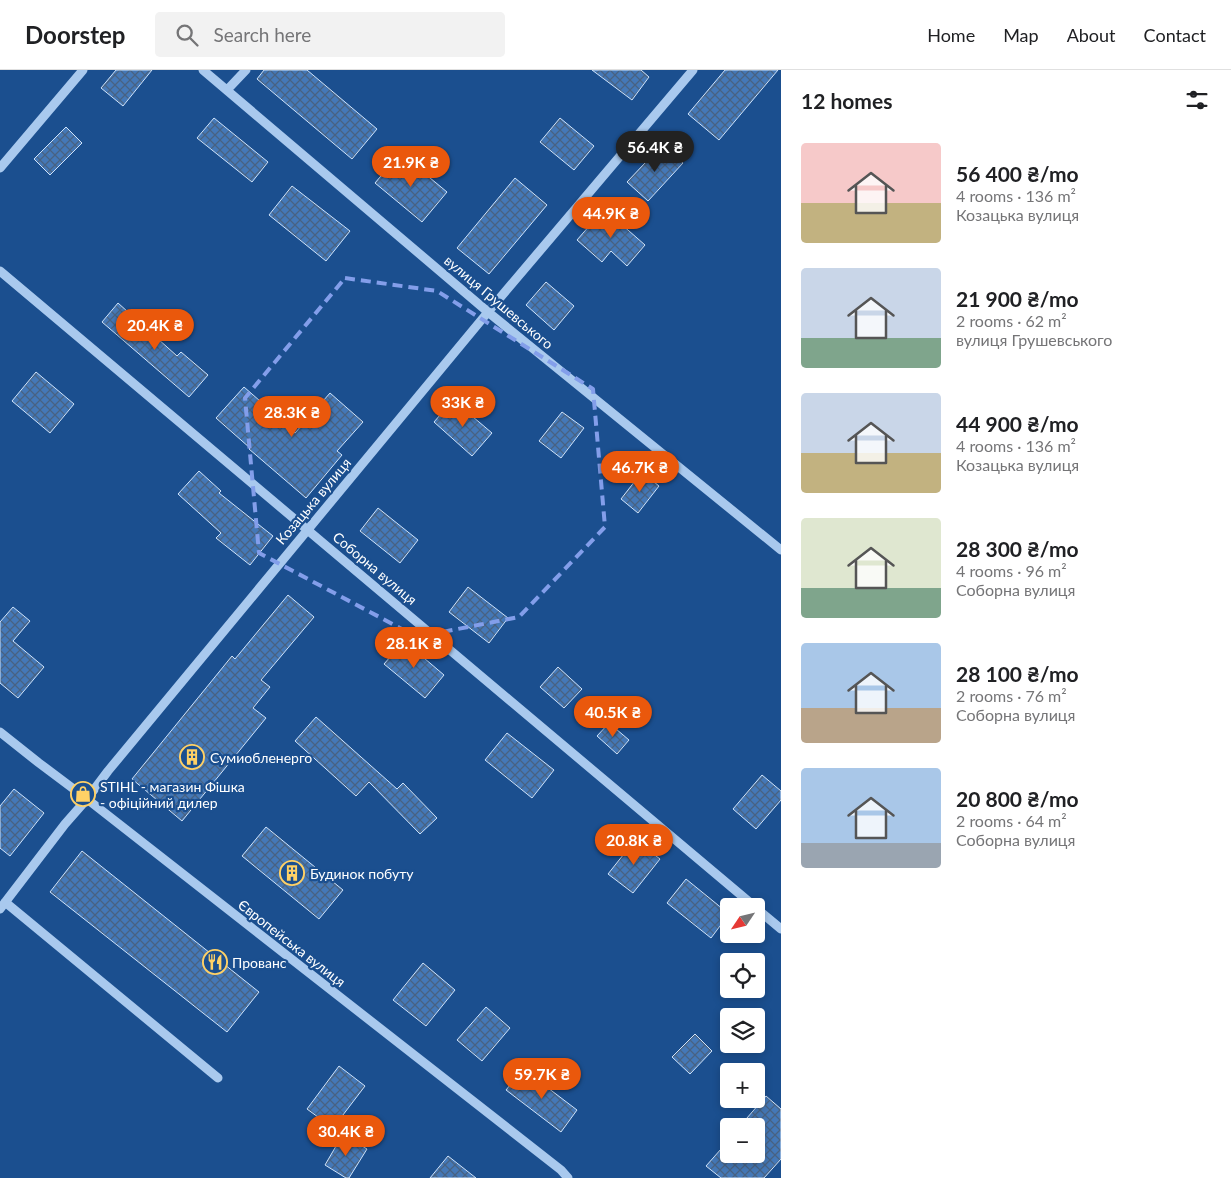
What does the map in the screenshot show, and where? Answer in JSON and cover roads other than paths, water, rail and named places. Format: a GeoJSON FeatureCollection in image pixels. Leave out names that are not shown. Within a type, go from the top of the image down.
{"type":"FeatureCollection","features":[{"type":"Feature","properties":{"kind":"street"},"geometry":{"type":"LineString","coordinates":[[0,168],[83,70]]}},
{"type":"Feature","properties":{"kind":"street","name":"вулиця Грушевського"},"geometry":{"type":"LineString","coordinates":[[203,70],[488,312],[781,550]]}},
{"type":"Feature","properties":{"kind":"street"},"geometry":{"type":"LineString","coordinates":[[226,90],[246,70]]}},
{"type":"Feature","properties":{"kind":"street","name":"Козацька вулиця"},"geometry":{"type":"LineString","coordinates":[[3,906],[65,824],[88,799],[114,764],[488,312],[693,70]]}},
{"type":"Feature","properties":{"kind":"street","name":"Соборна вулиця"},"geometry":{"type":"LineString","coordinates":[[0,271],[744,898]]}},
{"type":"Feature","properties":{"kind":"street","name":"Європейська вулиця"},"geometry":{"type":"LineString","coordinates":[[0,732],[88,799],[568,1178]]}},
{"type":"Feature","properties":{"kind":"street"},"geometry":{"type":"LineString","coordinates":[[3,906],[218,1078]]}},
{"type":"Feature","properties":{"kind":"street","name":"Соборна вулиця"},"geometry":{"type":"LineString","coordinates":[[765,915],[781,929]]}},
{"type":"Feature","properties":{"kind":"place","name":"Сумиобленерго"},"geometry":{"type":"Point","coordinates":[192,757]}},
{"type":"Feature","properties":{"kind":"place","name":"STIHL - магазин Фішка - офіційний дилер"},"geometry":{"type":"Point","coordinates":[83,794]}},
{"type":"Feature","properties":{"kind":"place","name":"Будинок побуту"},"geometry":{"type":"Point","coordinates":[292,873]}},
{"type":"Feature","properties":{"kind":"place","name":"Прованс"},"geometry":{"type":"Point","coordinates":[215,962]}}]}
